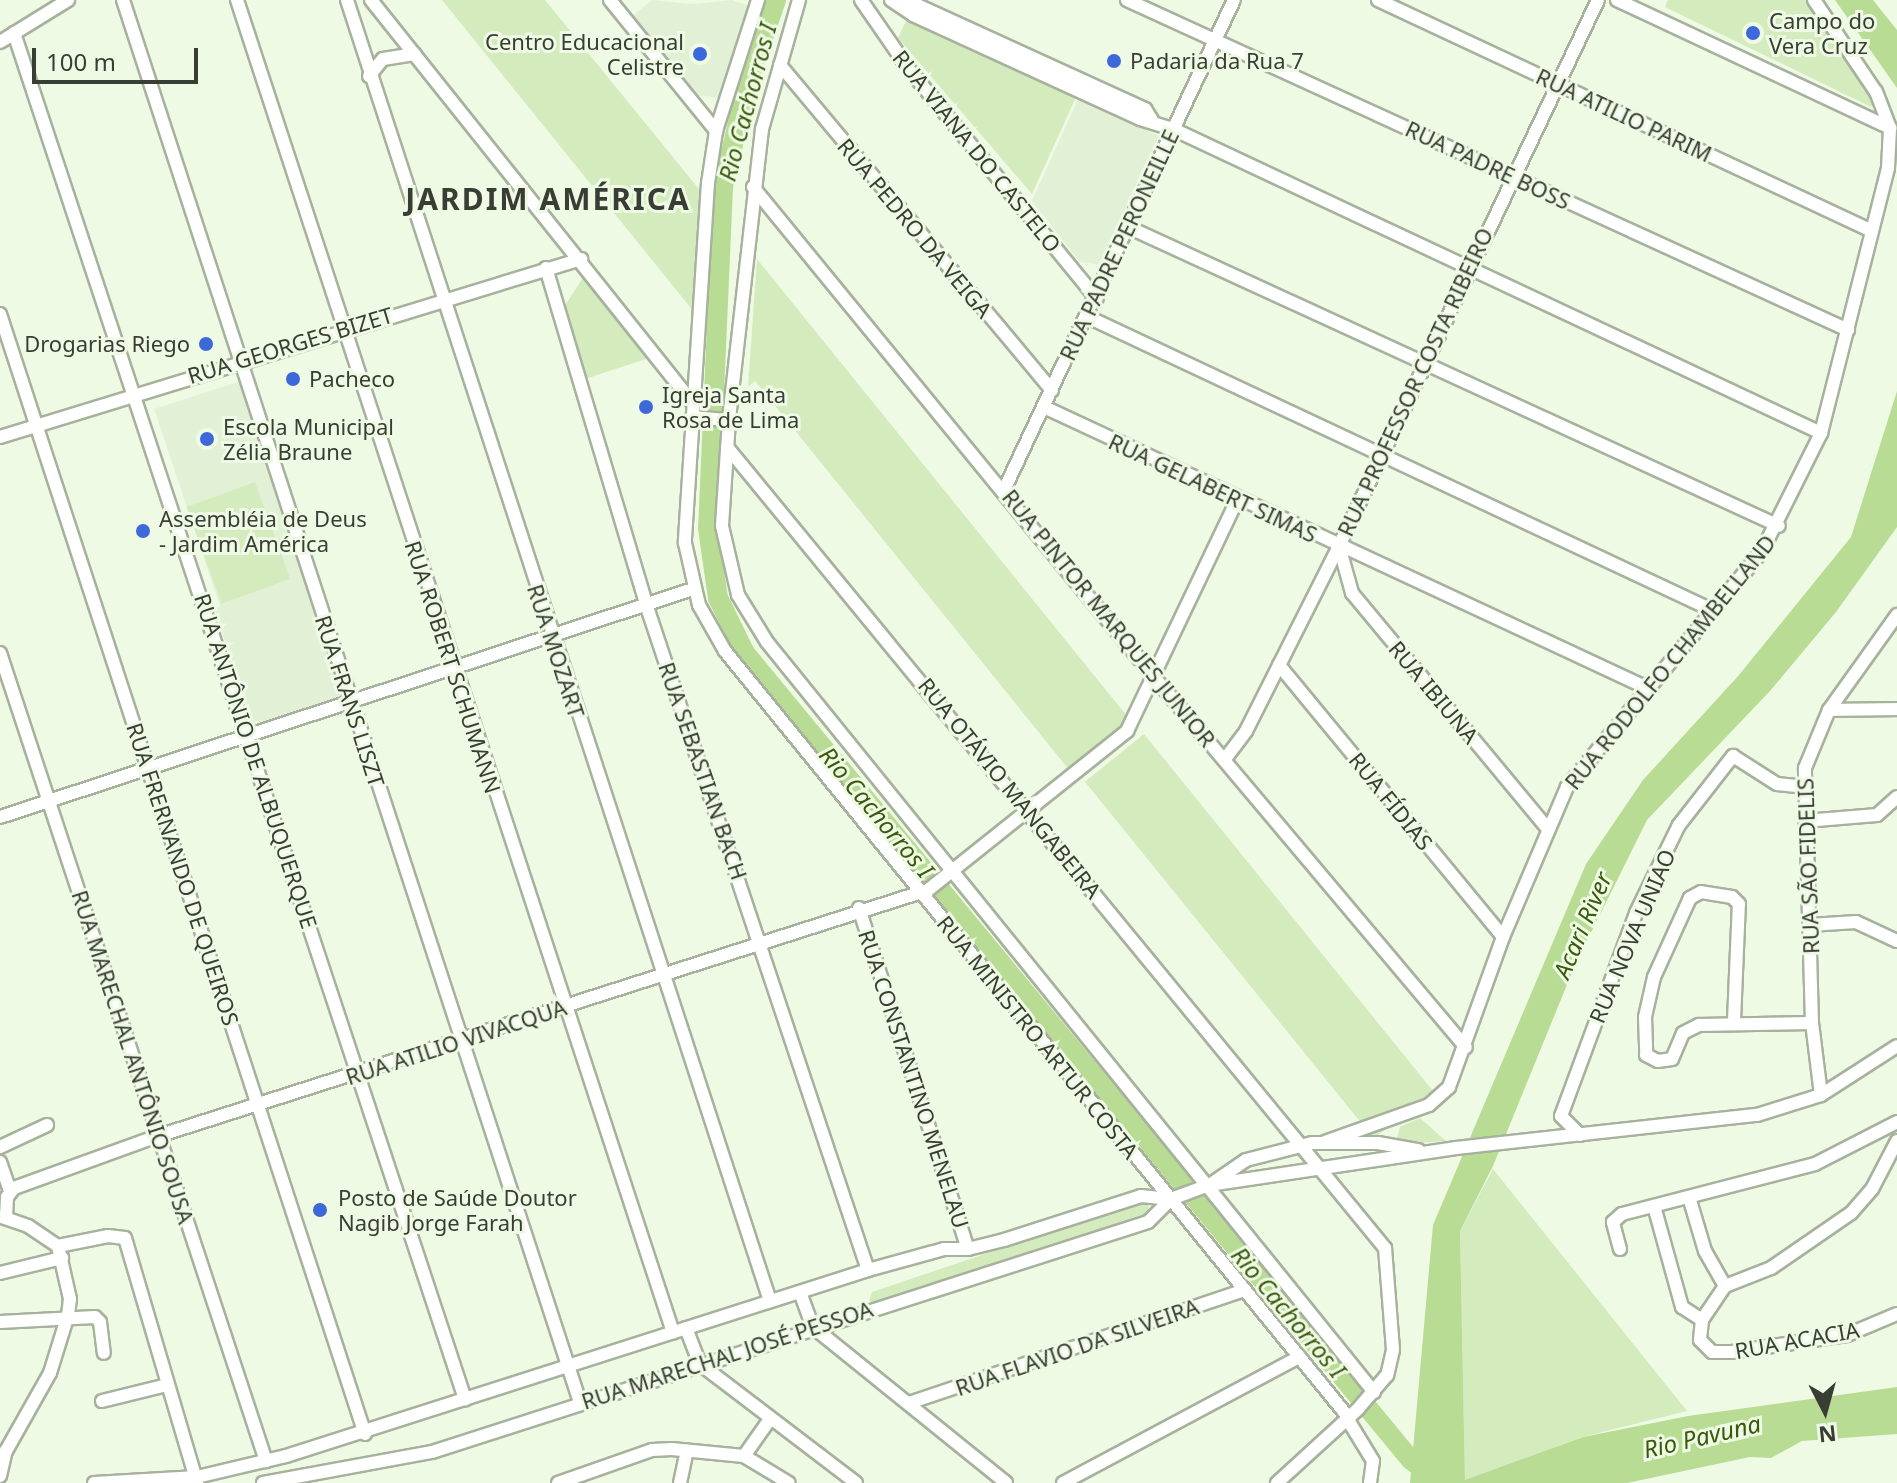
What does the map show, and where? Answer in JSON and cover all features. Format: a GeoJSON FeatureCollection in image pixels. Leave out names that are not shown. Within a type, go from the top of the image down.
{"type":"FeatureCollection","features":[{"type":"Feature","properties":{"kind":"street"},"geometry":{"type":"LineString","coordinates":[[0,42],[68,0]]}},
{"type":"Feature","properties":{"kind":"street","name":"RUA FRANS LISZT"},"geometry":{"type":"LineString","coordinates":[[123,0],[580,1402]]}},
{"type":"Feature","properties":{"kind":"street","name":"RUA ROBERT SCHUMANN"},"geometry":{"type":"LineString","coordinates":[[237,0],[341,330],[673,1332]]}},
{"type":"Feature","properties":{"kind":"street","name":"RUA MOZART"},"geometry":{"type":"LineString","coordinates":[[347,0],[551,637],[770,1301]]}},
{"type":"Feature","properties":{"kind":"street"},"geometry":{"type":"LineString","coordinates":[[371,0],[581,259],[692,402]]}},
{"type":"Feature","properties":{"kind":"street"},"geometry":{"type":"LineString","coordinates":[[610,0],[716,131]]}},
{"type":"Feature","properties":{"kind":"street","name":"RUA MINISTRO ARTUR COSTA"},"geometry":{"type":"LineString","coordinates":[[758,0],[716,131],[692,402],[696,417],[685,543],[693,589],[725,651],[1176,1198],[1244,1290],[1352,1416],[1373,1461],[1370,1483]]}},
{"type":"Feature","properties":{"kind":"street","name":"RUA MINISTRO ARTUR COSTA"},"geometry":{"type":"LineString","coordinates":[[799,0],[762,129],[724,419],[727,447],[723,540],[746,611],[1372,1394]]}},
{"type":"Feature","properties":{"kind":"street","name":"RUA VIANA DO CASTELO"},"geometry":{"type":"LineString","coordinates":[[861,0],[918,80],[1097,299]]}},
{"type":"Feature","properties":{"kind":"street"},"geometry":{"type":"LineString","coordinates":[[891,0],[913,15],[1173,129],[1821,433]]}},
{"type":"Feature","properties":{"kind":"street","name":"RUA PADRE BOSS"},"geometry":{"type":"LineString","coordinates":[[1127,0],[1848,330]]}},
{"type":"Feature","properties":{"kind":"street","name":"RUA PADRE PERONEILLE"},"geometry":{"type":"LineString","coordinates":[[1004,490],[1097,299],[1234,0]]}},
{"type":"Feature","properties":{"kind":"street","name":"RUA ATILIO PARIM"},"geometry":{"type":"LineString","coordinates":[[1378,0],[1870,230]]}},
{"type":"Feature","properties":{"kind":"street","name":"RUA PROFESSOR COSTA RIBEIRO"},"geometry":{"type":"LineString","coordinates":[[1225,759],[1246,731],[1339,546],[1511,175],[1598,0]]}},
{"type":"Feature","properties":{"kind":"street"},"geometry":{"type":"LineString","coordinates":[[1617,0],[1890,128]]}},
{"type":"Feature","properties":{"kind":"street","name":"RUA RODOLFO CHAMBELLAND"},"geometry":{"type":"LineString","coordinates":[[1325,1142],[1394,1119],[1439,1097],[1466,1047],[1503,937],[1547,828],[1580,768],[1779,526],[1821,433],[1888,168],[1890,128],[1876,92],[1814,0]]}},
{"type":"Feature","properties":{"kind":"street","name":"RUA ANTÔNIO DE ALBUQUERQUE"},"geometry":{"type":"LineString","coordinates":[[14,33],[465,1399]]}},
{"type":"Feature","properties":{"kind":"street"},"geometry":{"type":"LineString","coordinates":[[369,76],[383,59],[415,54]]}},
{"type":"Feature","properties":{"kind":"street","name":"RUA PEDRO DA VEIGA"},"geometry":{"type":"LineString","coordinates":[[780,65],[1052,390]]}},
{"type":"Feature","properties":{"kind":"street"},"geometry":{"type":"LineString","coordinates":[[695,104],[711,106],[726,99]]}},
{"type":"Feature","properties":{"kind":"street","name":"RUA PINTOR MARQUES JUNIOR"},"geometry":{"type":"LineString","coordinates":[[753,187],[1154,677],[1466,1047]]}},
{"type":"Feature","properties":{"kind":"street"},"geometry":{"type":"LineString","coordinates":[[1128,227],[1426,360],[1779,526]]}},
{"type":"Feature","properties":{"kind":"street","name":"RUA GEORGES BIZET"},"geometry":{"type":"LineString","coordinates":[[0,437],[442,297],[581,259]]}},
{"type":"Feature","properties":{"kind":"street","name":"RUA SEBASTIAN BACH"},"geometry":{"type":"LineString","coordinates":[[546,268],[647,607],[761,939],[868,1270]]}},
{"type":"Feature","properties":{"kind":"street","name":"RUA FRERNANDO DE QUEIROS"},"geometry":{"type":"LineString","coordinates":[[0,314],[260,1104],[365,1434]]}},
{"type":"Feature","properties":{"kind":"street"},"geometry":{"type":"LineString","coordinates":[[1088,317],[1712,610]]}},
{"type":"Feature","properties":{"kind":"street","name":"RUA GELABERT SIMAS"},"geometry":{"type":"LineString","coordinates":[[1044,407],[1237,500],[1645,687]]}},
{"type":"Feature","properties":{"kind":"street"},"geometry":{"type":"LineString","coordinates":[[696,417],[724,419]]}},
{"type":"Feature","properties":{"kind":"street","name":"RUA OTÁVIO MANGABEIRA"},"geometry":{"type":"LineString","coordinates":[[727,447],[1381,1241],[1388,1258],[1393,1350],[1387,1375],[1352,1416],[1277,1483]]}},
{"type":"Feature","properties":{"kind":"street","name":"RUA ATILIO VIVACQUA"},"geometry":{"type":"LineString","coordinates":[[10,1191],[158,1136],[358,1074],[761,939],[859,908],[924,892],[954,874],[1127,731],[1237,500]]}},
{"type":"Feature","properties":{"kind":"street","name":"RUA IBIUNA"},"geometry":{"type":"LineString","coordinates":[[1339,546],[1352,593],[1547,828]]}},
{"type":"Feature","properties":{"kind":"street"},"geometry":{"type":"LineString","coordinates":[[0,817],[647,607],[693,589]]}},
{"type":"Feature","properties":{"kind":"street","name":"RUA SÃO FIDELIS"},"geometry":{"type":"LineString","coordinates":[[1821,1095],[1812,1023],[1805,821],[1810,749],[1829,710],[1897,615]]}},
{"type":"Feature","properties":{"kind":"street","name":"RUA MARECHAL ANTÔNIO SOUSA"},"geometry":{"type":"LineString","coordinates":[[0,653],[266,1461]]}},
{"type":"Feature","properties":{"kind":"street","name":"RUA FÍDIAS"},"geometry":{"type":"LineString","coordinates":[[1279,665],[1503,937]]}},
{"type":"Feature","properties":{"kind":"street"},"geometry":{"type":"LineString","coordinates":[[1829,710],[1897,709]]}},
{"type":"Feature","properties":{"kind":"street","name":"RUA NOVA UNIAO"},"geometry":{"type":"LineString","coordinates":[[1580,1135],[1561,1116],[1636,913],[1679,825],[1733,756],[1777,784],[1806,787]]}},
{"type":"Feature","properties":{"kind":"street"},"geometry":{"type":"LineString","coordinates":[[1805,821],[1877,815],[1897,797]]}},
{"type":"Feature","properties":{"kind":"street"},"geometry":{"type":"LineString","coordinates":[[1734,1021],[1739,904],[1732,897],[1701,892],[1690,898],[1654,977],[1645,1017],[1646,1055],[1658,1061],[1672,1059],[1690,1028],[1734,1021],[1812,1023]]}},
{"type":"Feature","properties":{"kind":"street","name":"RUA CONSTANTINO MENELAU"},"geometry":{"type":"LineString","coordinates":[[859,908],[968,1249]]}},
{"type":"Feature","properties":{"kind":"street"},"geometry":{"type":"LineString","coordinates":[[1810,925],[1856,922],[1897,941]]}},
{"type":"Feature","properties":{"kind":"street"},"geometry":{"type":"LineString","coordinates":[[1580,1135],[1757,1115],[1821,1095],[1897,1046]]}},
{"type":"Feature","properties":{"kind":"street"},"geometry":{"type":"LineString","coordinates":[[1393,1151],[1388,1131],[1394,1119]]}},
{"type":"Feature","properties":{"kind":"street"},"geometry":{"type":"LineString","coordinates":[[1620,1249],[1613,1228],[1615,1218],[1815,1164],[1897,1122]]}},
{"type":"Feature","properties":{"kind":"street"},"geometry":{"type":"LineString","coordinates":[[0,1147],[47,1125]]}},
{"type":"Feature","properties":{"kind":"street"},"geometry":{"type":"LineString","coordinates":[[1287,1148],[1292,1130]]}},
{"type":"Feature","properties":{"kind":"street","name":"RUA MARECHAL JOSÉ PESSOA"},"geometry":{"type":"LineString","coordinates":[[1204,1187],[1238,1163],[1287,1148],[1325,1142],[1425,1152],[1580,1135]]}},
{"type":"Feature","properties":{"kind":"street"},"geometry":{"type":"LineString","coordinates":[[1654,1206],[1680,1303],[1702,1320],[1725,1286],[1771,1268],[1851,1213],[1872,1189],[1897,1141]]}},
{"type":"Feature","properties":{"kind":"street","name":"RUA MARECHAL JOSÉ PESSOA"},"geometry":{"type":"LineString","coordinates":[[267,1482],[398,1462],[1148,1222],[1176,1198],[1204,1187],[1323,1168],[1393,1151]]}},
{"type":"Feature","properties":{"kind":"street"},"geometry":{"type":"LineString","coordinates":[[0,1162],[10,1191],[3,1217],[60,1252]]}},
{"type":"Feature","properties":{"kind":"street","name":"RUA MARECHAL JOSÉ PESSOA"},"geometry":{"type":"LineString","coordinates":[[94,1483],[197,1480],[365,1434],[568,1365],[868,1270],[944,1249],[968,1249],[1141,1196],[1176,1198]]}},
{"type":"Feature","properties":{"kind":"street"},"geometry":{"type":"LineString","coordinates":[[1689,1197],[1705,1251],[1725,1286]]}},
{"type":"Feature","properties":{"kind":"street"},"geometry":{"type":"LineString","coordinates":[[0,1273],[108,1236],[125,1238],[197,1480]]}},
{"type":"Feature","properties":{"kind":"street"},"geometry":{"type":"LineString","coordinates":[[0,1476],[6,1451],[50,1373],[68,1315],[60,1252]]}},
{"type":"Feature","properties":{"kind":"street","name":"RUA FLAVIO DA SILVEIRA"},"geometry":{"type":"LineString","coordinates":[[909,1403],[1244,1290]]}},
{"type":"Feature","properties":{"kind":"street"},"geometry":{"type":"LineString","coordinates":[[800,1292],[813,1327],[1006,1483]]}},
{"type":"Feature","properties":{"kind":"street","name":"RUA ACACIA"},"geometry":{"type":"LineString","coordinates":[[1702,1320],[1700,1340],[1712,1352],[1732,1352],[1847,1335],[1897,1314]]}},
{"type":"Feature","properties":{"kind":"street"},"geometry":{"type":"LineString","coordinates":[[0,1322],[68,1315],[98,1318],[104,1353]]}},
{"type":"Feature","properties":{"kind":"street"},"geometry":{"type":"LineString","coordinates":[[686,1328],[700,1364],[856,1483]]}},
{"type":"Feature","properties":{"kind":"street"},"geometry":{"type":"LineString","coordinates":[[1063,1483],[1299,1357]]}},
{"type":"Feature","properties":{"kind":"street"},"geometry":{"type":"LineString","coordinates":[[102,1401],[167,1385]]}},
{"type":"Feature","properties":{"kind":"street"},"geometry":{"type":"LineString","coordinates":[[744,1456],[770,1419]]}},
{"type":"Feature","properties":{"kind":"street"},"geometry":{"type":"LineString","coordinates":[[558,1483],[652,1450],[744,1456],[789,1483]]}},
{"type":"Feature","properties":{"kind":"street"},"geometry":{"type":"LineString","coordinates":[[680,1483],[687,1451]]}},
{"type":"Feature","properties":{"kind":"shaded area"},"geometry":{"type":"Polygon","coordinates":[[[442,0],[545,0],[703,194],[694,312],[442,0]]]}},
{"type":"Feature","properties":{"kind":"shaded area","name":"Centro Educacional Celistre"},"geometry":{"type":"Polygon","coordinates":[[[652,0],[693,4],[732,0],[755,8],[719,98],[693,95],[631,17],[652,0]]]}},
{"type":"Feature","properties":{"kind":"shaded area"},"geometry":{"type":"Polygon","coordinates":[[[1668,0],[1809,0],[1880,95],[1871,107],[1665,7],[1668,0]]]}},
{"type":"Feature","properties":{"kind":"shaded area"},"geometry":{"type":"Polygon","coordinates":[[[906,21],[1076,97],[1032,194],[898,38],[906,21]]]}},
{"type":"Feature","properties":{"kind":"shaded area"},"geometry":{"type":"Polygon","coordinates":[[[1078,99],[1159,136],[1100,265],[1080,262],[1032,201],[1078,99]]]}},
{"type":"Feature","properties":{"kind":"shaded area"},"geometry":{"type":"Polygon","coordinates":[[[757,259],[1127,716],[1114,736],[1070,771],[755,381],[748,387],[757,259]]]}},
{"type":"Feature","properties":{"kind":"shaded area"},"geometry":{"type":"Polygon","coordinates":[[[586,273],[655,356],[585,379],[562,310],[586,273]]]}},
{"type":"Feature","properties":{"kind":"shaded area"},"geometry":{"type":"Polygon","coordinates":[[[241,381],[347,698],[260,727],[258,721],[252,723],[214,608],[220,606],[154,409],[241,381]]]}},
{"type":"Feature","properties":{"kind":"shaded area"},"geometry":{"type":"Polygon","coordinates":[[[255,482],[290,579],[222,604],[186,507],[255,482]]]}},
{"type":"Feature","properties":{"kind":"shaded area"},"geometry":{"type":"Polygon","coordinates":[[[1144,734],[1433,1091],[1374,1139],[1085,782],[1144,734]]]}},
{"type":"Feature","properties":{"kind":"shaded area"},"geometry":{"type":"Polygon","coordinates":[[[1420,1118],[1446,1141],[1402,1144],[1397,1138],[1400,1127],[1420,1118]]]}},
{"type":"Feature","properties":{"kind":"shaded area"},"geometry":{"type":"Polygon","coordinates":[[[1493,1169],[1687,1411],[1582,1437],[1465,1481],[1460,1231],[1493,1169]]]}},
{"type":"Feature","properties":{"kind":"shaded area"},"geometry":{"type":"Polygon","coordinates":[[[1142,1201],[1150,1203],[1147,1213],[877,1304],[869,1301],[872,1292],[1142,1201]]]}},
{"type":"Feature","properties":{"kind":"water"},"geometry":{"type":"Polygon","coordinates":[[[1835,0],[1873,0],[1897,30],[1897,88],[1835,0]]]}},
{"type":"Feature","properties":{"kind":"water"},"geometry":{"type":"Polygon","coordinates":[[[1897,391],[1897,527],[1836,612],[1770,691],[1647,820],[1575,965],[1493,1166],[1460,1231],[1465,1480],[1583,1437],[1688,1416],[1897,1387],[1897,1434],[1802,1441],[1771,1458],[1750,1457],[1627,1483],[1410,1483],[1433,1225],[1586,864],[1643,780],[1739,675],[1851,537],[1897,391]]]}},
{"type":"Feature","properties":{"kind":"waterway","name":"Rio Cachorros I"},"geometry":{"type":"LineString","coordinates":[[776,0],[747,84],[723,187],[708,528],[718,598],[745,653],[1411,1460],[1432,1476]]}},
{"type":"Feature","properties":{"kind":"place","name":"Campo do Vera Cruz"},"geometry":{"type":"Point","coordinates":[1753,33]}},
{"type":"Feature","properties":{"kind":"place","name":"Centro Educacional Celistre"},"geometry":{"type":"Point","coordinates":[700,54]}},
{"type":"Feature","properties":{"kind":"place","name":"Padaria da Rua 7"},"geometry":{"type":"Point","coordinates":[1114,61]}},
{"type":"Feature","properties":{"kind":"place","name":"Drogarias Riego"},"geometry":{"type":"Point","coordinates":[206,344]}},
{"type":"Feature","properties":{"kind":"place","name":"Pacheco"},"geometry":{"type":"Point","coordinates":[293,379]}},
{"type":"Feature","properties":{"kind":"place","name":"Igreja Santa Rosa de Lima"},"geometry":{"type":"Point","coordinates":[646,407]}},
{"type":"Feature","properties":{"kind":"place","name":"Escola Municipal Zélia Braune"},"geometry":{"type":"Point","coordinates":[207,439]}},
{"type":"Feature","properties":{"kind":"place","name":"Assembléia de Deus - Jardim América"},"geometry":{"type":"Point","coordinates":[143,531]}},
{"type":"Feature","properties":{"kind":"place","name":"Posto de Saúde Doutor Nagib Jorge Farah"},"geometry":{"type":"Point","coordinates":[320,1210]}},
{"type":"Feature","properties":{"kind":"district","name":"JARDIM AMÉRICA"},"geometry":{"type":"Point","coordinates":[548,199]}},
{"type":"Feature","properties":{"kind":"water label","name":"Acari River"},"geometry":{"type":"Point","coordinates":[1582,925]}},
{"type":"Feature","properties":{"kind":"water label","name":"Rio Pavuna"},"geometry":{"type":"Point","coordinates":[1702,1436]}}]}
